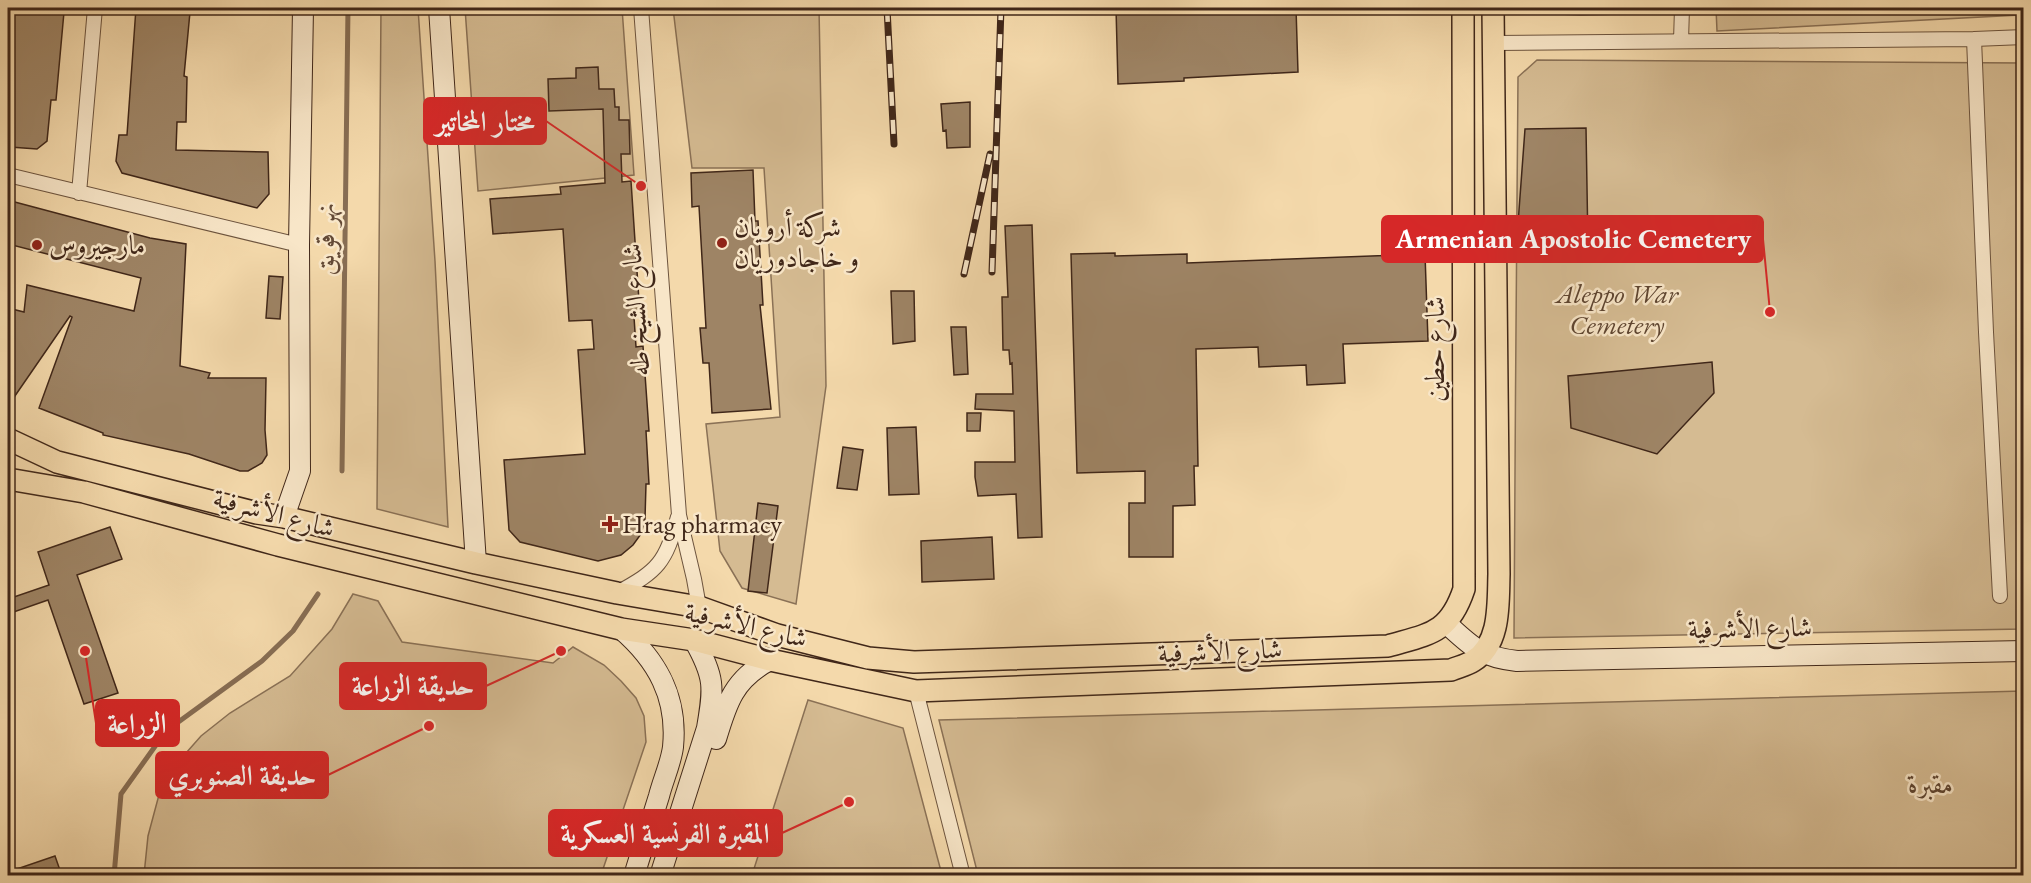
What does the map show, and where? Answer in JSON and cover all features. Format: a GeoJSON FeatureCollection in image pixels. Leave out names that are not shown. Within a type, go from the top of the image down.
{"type":"FeatureCollection","features":[{"type":"Feature","properties":{"kind":"main road"},"geometry":{"type":"LineString","coordinates":[[284,517],[300,471],[299,245],[303,8]]}},
{"type":"Feature","properties":{"kind":"main road"},"geometry":{"type":"LineString","coordinates":[[439,8],[476,563]]}},
{"type":"Feature","properties":{"kind":"main road","name":"شارع حطين"},"geometry":{"type":"LineString","coordinates":[[1447,624],[1459,606],[1464,589],[1463,8]]}},
{"type":"Feature","properties":{"kind":"main road"},"geometry":{"type":"LineString","coordinates":[[1483,654],[1494,632],[1499,574],[1493,8]]}},
{"type":"Feature","properties":{"kind":"main road","name":"شارع الأشرفية"},"geometry":{"type":"LineString","coordinates":[[8,439],[57,462],[257,513],[284,517],[476,563],[699,607],[777,635],[868,658],[914,662],[1388,646],[1428,634],[1447,624],[1483,654],[1497,659],[1517,661],[2022,652]]}},
{"type":"Feature","properties":{"kind":"main road","name":"شارع الأشرفية"},"geometry":{"type":"LineString","coordinates":[[8,479],[84,492],[308,552],[621,629],[694,640],[770,660],[916,691],[1451,670],[1472,662],[1483,654]]}},
{"type":"Feature","properties":{"kind":"main road"},"geometry":{"type":"LineString","coordinates":[[660,876],[707,728],[711,706],[710,671],[694,640],[699,607]]}},
{"type":"Feature","properties":{"kind":"main road"},"geometry":{"type":"LineString","coordinates":[[621,629],[653,662],[664,682],[674,726],[673,749],[634,876]]}},
{"type":"Feature","properties":{"kind":"main road"},"geometry":{"type":"LineString","coordinates":[[681,811],[703,773],[731,695],[741,680],[754,668],[770,660]]}},
{"type":"Feature","properties":{"kind":"street"},"geometry":{"type":"LineString","coordinates":[[80,193],[95,8]]}},
{"type":"Feature","properties":{"kind":"street","name":"شارع الشيخ طه"},"geometry":{"type":"LineString","coordinates":[[641,8],[679,515],[699,607]]}},
{"type":"Feature","properties":{"kind":"street"},"geometry":{"type":"LineString","coordinates":[[1681,41],[1682,8]]}},
{"type":"Feature","properties":{"kind":"street"},"geometry":{"type":"LineString","coordinates":[[1494,43],[2024,37]]}},
{"type":"Feature","properties":{"kind":"street"},"geometry":{"type":"LineString","coordinates":[[1974,39],[1985,320],[2000,596]]}},
{"type":"Feature","properties":{"kind":"street"},"geometry":{"type":"LineString","coordinates":[[8,175],[299,245]]}},
{"type":"Feature","properties":{"kind":"street"},"geometry":{"type":"LineString","coordinates":[[617,592],[646,577],[660,564],[671,544],[679,515]]}},
{"type":"Feature","properties":{"kind":"street"},"geometry":{"type":"LineString","coordinates":[[916,691],[963,876]]}},
{"type":"Feature","properties":{"kind":"green space"},"geometry":{"type":"Polygon","coordinates":[[[381,8],[418,8],[435,261],[448,527],[377,509],[381,8]]]}},
{"type":"Feature","properties":{"kind":"green space"},"geometry":{"type":"Polygon","coordinates":[[[465,8],[622,8],[634,175],[478,191],[465,8]]]}},
{"type":"Feature","properties":{"kind":"green space"},"geometry":{"type":"Polygon","coordinates":[[[673,8],[819,8],[826,386],[796,604],[742,588],[720,551],[706,424],[780,417],[764,168],[692,168],[673,8]]]}},
{"type":"Feature","properties":{"kind":"green space"},"geometry":{"type":"Polygon","coordinates":[[[1518,8],[1661,8],[1661,13],[1580,15],[1518,12],[1518,8]]]}},
{"type":"Feature","properties":{"kind":"green space"},"geometry":{"type":"Polygon","coordinates":[[[1716,8],[2015,8],[2019,15],[1717,31],[1716,8]]]}},
{"type":"Feature","properties":{"kind":"green space","name":"Aleppo War Cemetery"},"geometry":{"type":"Polygon","coordinates":[[[1537,60],[2023,63],[2023,629],[1514,638],[1518,77],[1537,60]]]}},
{"type":"Feature","properties":{"kind":"green space"},"geometry":{"type":"Polygon","coordinates":[[[353,594],[378,601],[402,642],[553,663],[573,647],[604,665],[621,681],[636,698],[644,716],[646,742],[601,875],[144,875],[148,836],[160,791],[179,761],[201,736],[230,713],[290,676],[332,629],[353,594]]]}},
{"type":"Feature","properties":{"kind":"green space","name":"مقبرة"},"geometry":{"type":"Polygon","coordinates":[[[2023,691],[2023,876],[978,875],[939,720],[2023,691]]]}},
{"type":"Feature","properties":{"kind":"green space"},"geometry":{"type":"Polygon","coordinates":[[[808,700],[903,728],[942,875],[752,875],[808,700]]]}},
{"type":"Feature","properties":{"kind":"building"},"geometry":{"type":"Polygon","coordinates":[[[8,8],[64,12],[56,100],[51,100],[47,141],[37,149],[10,147],[8,141],[8,8]]]}},
{"type":"Feature","properties":{"kind":"building"},"geometry":{"type":"Polygon","coordinates":[[[136,8],[190,12],[184,76],[187,77],[186,122],[177,122],[176,150],[268,152],[269,194],[257,208],[122,173],[116,161],[119,135],[127,135],[136,8]]]}},
{"type":"Feature","properties":{"kind":"building"},"geometry":{"type":"Polygon","coordinates":[[[1116,8],[1296,8],[1298,72],[1118,84],[1116,8]]]}},
{"type":"Feature","properties":{"kind":"building"},"geometry":{"type":"Polygon","coordinates":[[[598,67],[599,89],[614,89],[615,107],[619,107],[619,120],[629,120],[630,154],[621,154],[622,182],[631,181],[640,316],[634,317],[636,347],[643,346],[649,431],[646,431],[649,484],[646,484],[645,519],[641,534],[621,555],[598,561],[520,542],[509,530],[504,460],[585,454],[578,350],[594,349],[592,320],[569,321],[563,229],[493,234],[490,199],[561,194],[560,187],[605,183],[603,109],[549,111],[548,79],[576,78],[576,68],[598,67]]]}},
{"type":"Feature","properties":{"kind":"building"},"geometry":{"type":"Polygon","coordinates":[[[970,102],[970,147],[947,148],[941,104],[970,102]]]}},
{"type":"Feature","properties":{"kind":"building"},"geometry":{"type":"Polygon","coordinates":[[[1586,128],[1588,247],[1516,251],[1525,129],[1586,128]]]}},
{"type":"Feature","properties":{"kind":"building"},"geometry":{"type":"Polygon","coordinates":[[[753,170],[763,305],[760,305],[771,409],[712,413],[709,363],[703,363],[700,328],[706,328],[699,206],[692,207],[691,173],[753,170]]]}},
{"type":"Feature","properties":{"kind":"building"},"geometry":{"type":"Polygon","coordinates":[[[11,201],[150,238],[186,244],[180,366],[210,373],[208,378],[266,378],[267,455],[262,463],[248,471],[240,471],[189,454],[103,435],[103,433],[39,408],[72,317],[70,316],[8,406],[8,308],[24,312],[27,285],[134,311],[141,278],[8,244],[8,218],[11,201]]]}},
{"type":"Feature","properties":{"kind":"building"},"geometry":{"type":"Polygon","coordinates":[[[1032,225],[1042,537],[1018,538],[1016,494],[978,496],[975,477],[975,462],[1015,462],[1014,411],[975,409],[976,394],[1013,394],[1012,363],[1010,364],[1009,350],[1003,350],[1002,297],[1008,297],[1005,226],[1032,225]]]}},
{"type":"Feature","properties":{"kind":"building"},"geometry":{"type":"Polygon","coordinates":[[[1115,253],[1115,256],[1187,254],[1187,263],[1425,254],[1428,341],[1343,344],[1345,383],[1307,385],[1306,365],[1259,367],[1258,347],[1196,349],[1198,466],[1194,466],[1195,505],[1173,506],[1173,557],[1129,557],[1129,503],[1145,503],[1145,471],[1077,473],[1071,254],[1115,253]]]}},
{"type":"Feature","properties":{"kind":"building"},"geometry":{"type":"Polygon","coordinates":[[[269,276],[283,277],[280,319],[266,318],[269,276]]]}},
{"type":"Feature","properties":{"kind":"building"},"geometry":{"type":"Polygon","coordinates":[[[891,291],[914,291],[915,341],[893,344],[891,291]]]}},
{"type":"Feature","properties":{"kind":"building"},"geometry":{"type":"Polygon","coordinates":[[[951,327],[966,327],[968,374],[954,375],[951,327]]]}},
{"type":"Feature","properties":{"kind":"building"},"geometry":{"type":"Polygon","coordinates":[[[1712,362],[1714,393],[1657,454],[1571,428],[1568,376],[1712,362]]]}},
{"type":"Feature","properties":{"kind":"building"},"geometry":{"type":"Polygon","coordinates":[[[967,413],[981,413],[980,431],[967,431],[967,413]]]}},
{"type":"Feature","properties":{"kind":"building"},"geometry":{"type":"Polygon","coordinates":[[[916,427],[919,494],[889,495],[887,428],[916,427]]]}},
{"type":"Feature","properties":{"kind":"building"},"geometry":{"type":"Polygon","coordinates":[[[843,447],[863,450],[857,490],[837,488],[843,447]]]}},
{"type":"Feature","properties":{"kind":"building"},"geometry":{"type":"Polygon","coordinates":[[[758,503],[778,506],[767,593],[748,591],[758,503]]]}},
{"type":"Feature","properties":{"kind":"building"},"geometry":{"type":"Polygon","coordinates":[[[110,527],[122,559],[77,575],[118,693],[84,704],[48,600],[8,614],[8,599],[49,585],[38,552],[110,527]]]}},
{"type":"Feature","properties":{"kind":"building"},"geometry":{"type":"Polygon","coordinates":[[[992,537],[994,579],[922,582],[921,541],[992,537]]]}},
{"type":"Feature","properties":{"kind":"building"},"geometry":{"type":"Polygon","coordinates":[[[55,856],[62,876],[8,876],[8,872],[55,856]]]}},
{"type":"Feature","properties":{"kind":"waterway","name":"نهر قويق"},"geometry":{"type":"LineString","coordinates":[[342,471],[348,8]]}},
{"type":"Feature","properties":{"kind":"waterway","name":"نهر قويق"},"geometry":{"type":"LineString","coordinates":[[114,876],[121,794],[166,731],[262,661],[293,631],[318,594]]}},
{"type":"Feature","properties":{"kind":"railway"},"geometry":{"type":"LineString","coordinates":[[887,8],[894,144]]}},
{"type":"Feature","properties":{"kind":"railway"},"geometry":{"type":"LineString","coordinates":[[992,272],[1001,8]]}},
{"type":"Feature","properties":{"kind":"railway"},"geometry":{"type":"LineString","coordinates":[[964,274],[990,154]]}},
{"type":"Feature","properties":{"kind":"place","name":"مختار المخاتير"},"geometry":{"type":"Point","coordinates":[641,186]}},
{"type":"Feature","properties":{"kind":"place","name":"شركة أرويان و خاجادوريان"},"geometry":{"type":"Point","coordinates":[722,243]}},
{"type":"Feature","properties":{"kind":"place","name":"مارجيروس"},"geometry":{"type":"Point","coordinates":[37,245]}},
{"type":"Feature","properties":{"kind":"place","name":"Armenian Apostolic Cemetery"},"geometry":{"type":"Point","coordinates":[1770,312]}},
{"type":"Feature","properties":{"kind":"place","name":"Hrag pharmacy"},"geometry":{"type":"Point","coordinates":[610,524]}},
{"type":"Feature","properties":{"kind":"place","name":"الزراعة"},"geometry":{"type":"Point","coordinates":[85,651]}},
{"type":"Feature","properties":{"kind":"place","name":"حديقة الزراعة"},"geometry":{"type":"Point","coordinates":[561,651]}},
{"type":"Feature","properties":{"kind":"place","name":"حديقة الصنوبري"},"geometry":{"type":"Point","coordinates":[429,726]}},
{"type":"Feature","properties":{"kind":"place","name":"المقبرة الفرنسية العسكرية"},"geometry":{"type":"Point","coordinates":[849,802]}}]}
